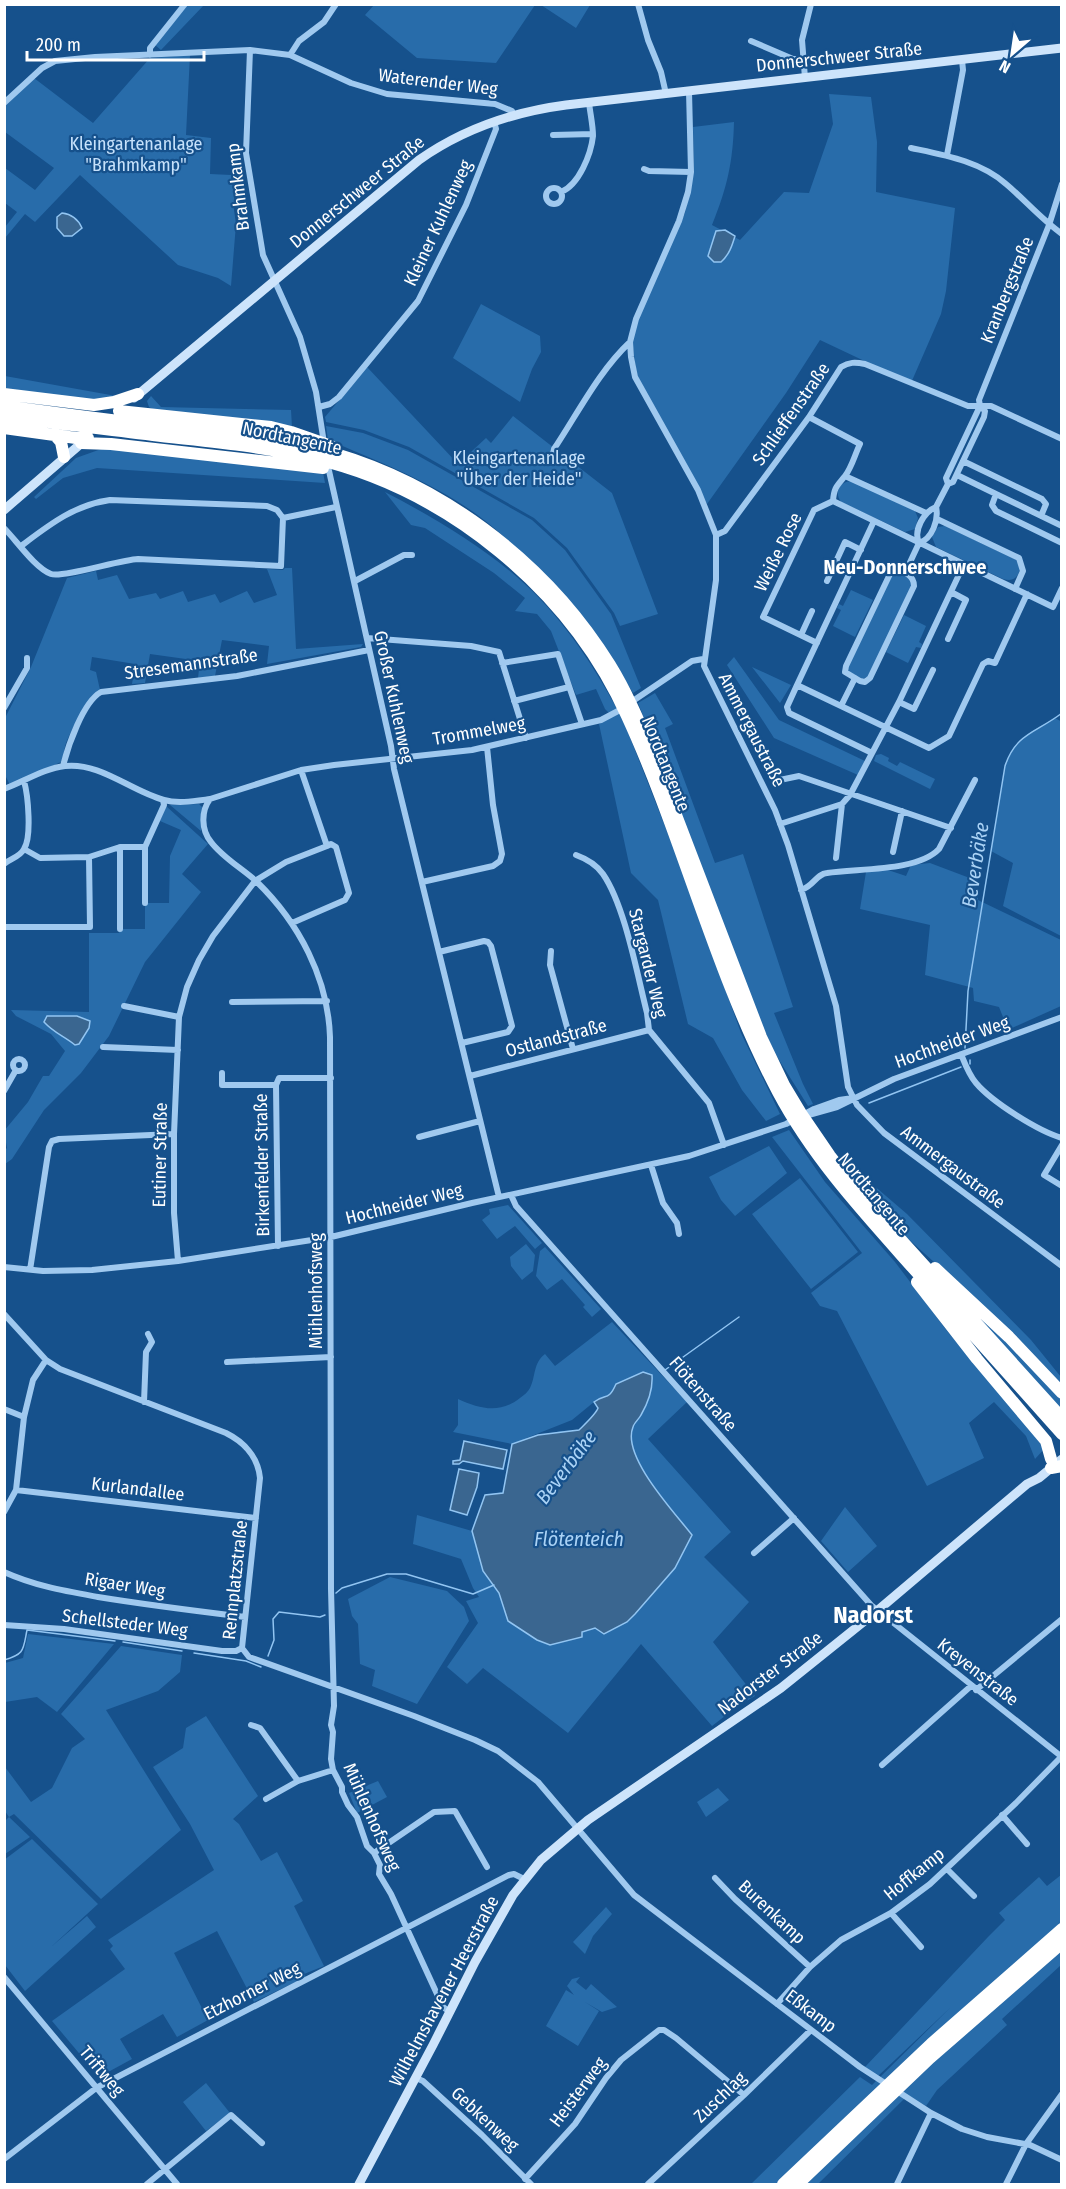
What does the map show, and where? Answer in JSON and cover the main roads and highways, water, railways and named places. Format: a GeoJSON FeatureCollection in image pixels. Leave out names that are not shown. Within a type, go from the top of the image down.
{"type":"FeatureCollection","features":[{"type":"Feature","properties":{"kind":"highway"},"geometry":{"type":"LineString","coordinates":[[4,394],[94,405],[114,402],[140,393],[152,419]]}},
{"type":"Feature","properties":{"kind":"highway"},"geometry":{"type":"LineString","coordinates":[[94,405],[99,412],[103,434],[111,444]]}},
{"type":"Feature","properties":{"kind":"highway"},"geometry":{"type":"LineString","coordinates":[[4,406],[66,414],[271,427],[315,453]]}},
{"type":"Feature","properties":{"kind":"highway"},"geometry":{"type":"LineString","coordinates":[[119,411],[152,419]]}},
{"type":"Feature","properties":{"kind":"highway","name":"Nordtangente"},"geometry":{"type":"LineString","coordinates":[[4,416],[55,429],[140,433],[315,453],[336,459],[373,472],[447,515],[510,561],[564,616],[621,694],[631,712],[746,1024],[763,1062],[843,1188],[1061,1436]]}},
{"type":"Feature","properties":{"kind":"highway"},"geometry":{"type":"LineString","coordinates":[[4,428],[55,429],[85,441],[111,444],[315,453],[336,459],[362,458],[373,472]]}},
{"type":"Feature","properties":{"kind":"highway"},"geometry":{"type":"LineString","coordinates":[[55,429],[64,457]]}},
{"type":"Feature","properties":{"kind":"highway","name":"Nordtangente"},"geometry":{"type":"LineString","coordinates":[[800,1119],[896,1234],[1062,1418]]}},
{"type":"Feature","properties":{"kind":"highway"},"geometry":{"type":"LineString","coordinates":[[896,1234],[910,1243],[983,1312],[1062,1393]]}},
{"type":"Feature","properties":{"kind":"highway"},"geometry":{"type":"LineString","coordinates":[[902,1254],[908,1270],[951,1327],[1039,1431],[1057,1460]]}},
{"type":"Feature","properties":{"kind":"highway"},"geometry":{"type":"LineString","coordinates":[[1039,1431],[1050,1438],[1061,1436]]}},
{"type":"Feature","properties":{"kind":"highway"},"geometry":{"type":"LineString","coordinates":[[798,2184],[877,2102],[1062,1929]]}},
{"type":"Feature","properties":{"kind":"highway"},"geometry":{"type":"LineString","coordinates":[[905,2075],[1062,1943]]}},
{"type":"Feature","properties":{"kind":"highway"},"geometry":{"type":"LineString","coordinates":[[783,2184],[877,2102]]}},
{"type":"Feature","properties":{"kind":"main road","name":"Donnerschweer Straße"},"geometry":{"type":"LineString","coordinates":[[4,510],[64,457],[419,160],[452,140],[494,121],[550,107],[1062,48]]}},
{"type":"Feature","properties":{"kind":"main road","name":"Nadorster Straße"},"geometry":{"type":"LineString","coordinates":[[579,1827],[764,1701],[877,1611],[1057,1460]]}},
{"type":"Feature","properties":{"kind":"main road","name":"Wilhelmshavener Heerstraße"},"geometry":{"type":"LineString","coordinates":[[358,2184],[416,2078],[475,1962],[524,1879],[579,1827]]}},
{"type":"Feature","properties":{"kind":"water"},"geometry":{"type":"Polygon","coordinates":[[[62,213],[74,218],[82,228],[72,236],[64,236],[57,228],[57,217],[62,213]]]}},
{"type":"Feature","properties":{"kind":"water"},"geometry":{"type":"Polygon","coordinates":[[[725,230],[735,236],[733,243],[721,262],[714,262],[708,256],[716,231],[725,230]]]}},
{"type":"Feature","properties":{"kind":"water"},"geometry":{"type":"Polygon","coordinates":[[[47,1016],[77,1016],[90,1021],[89,1028],[79,1044],[75,1045],[44,1022],[47,1016]]]}},
{"type":"Feature","properties":{"kind":"water","name":"Flötenteich"},"geometry":{"type":"Polygon","coordinates":[[[643,1372],[652,1375],[652,1385],[646,1406],[633,1427],[631,1439],[635,1453],[652,1484],[692,1535],[675,1568],[627,1622],[604,1634],[595,1628],[582,1632],[582,1637],[550,1645],[537,1640],[508,1621],[499,1593],[483,1571],[472,1531],[485,1495],[503,1493],[512,1444],[538,1435],[579,1430],[597,1410],[594,1402],[609,1395],[616,1384],[643,1372]]]}},
{"type":"Feature","properties":{"kind":"water"},"geometry":{"type":"Polygon","coordinates":[[[464,1441],[507,1450],[503,1469],[463,1461],[453,1464],[453,1461],[460,1460],[464,1441]]]}},
{"type":"Feature","properties":{"kind":"water"},"geometry":{"type":"Polygon","coordinates":[[[459,1469],[479,1473],[477,1487],[467,1515],[450,1510],[459,1469]]]}},
{"type":"Feature","properties":{"kind":"waterway","name":"Beverbäke"},"geometry":{"type":"LineString","coordinates":[[965,1048],[968,991],[1005,766],[1021,740],[1062,713]]}},
{"type":"Feature","properties":{"kind":"waterway","name":"Beverbäke"},"geometry":{"type":"LineString","coordinates":[[869,1103],[961,1067]]}},
{"type":"Feature","properties":{"kind":"waterway","name":"Beverbäke"},"geometry":{"type":"LineString","coordinates":[[665,1370],[739,1317]]}},
{"type":"Feature","properties":{"kind":"waterway","name":"Beverbäke"},"geometry":{"type":"LineString","coordinates":[[336,1593],[342,1588],[387,1574],[406,1574],[473,1594],[494,1585]]}},
{"type":"Feature","properties":{"kind":"waterway","name":"Beverbäke"},"geometry":{"type":"LineString","coordinates":[[268,1656],[274,1640],[273,1619],[279,1612],[320,1617],[325,1615]]}},
{"type":"Feature","properties":{"kind":"waterway","name":"Beverbäke"},"geometry":{"type":"LineString","coordinates":[[4,1660],[16,1656],[22,1650],[27,1630],[115,1641]]}},
{"type":"Feature","properties":{"kind":"waterway","name":"Beverbäke"},"geometry":{"type":"LineString","coordinates":[[123,1642],[182,1651]]}},
{"type":"Feature","properties":{"kind":"waterway","name":"Beverbäke"},"geometry":{"type":"LineString","coordinates":[[194,1653],[246,1661],[261,1667]]}},
{"type":"Feature","properties":{"kind":"district","name":"Neu-Donnerschwee"},"geometry":{"type":"Point","coordinates":[905,567]}},
{"type":"Feature","properties":{"kind":"district","name":"Nadorst"},"geometry":{"type":"Point","coordinates":[873,1615]}},
{"type":"Feature","properties":{"kind":"park label","name":"Kleingartenanlage \"Brahmkamp\""},"geometry":{"type":"Point","coordinates":[136,154]}},
{"type":"Feature","properties":{"kind":"park label","name":"Kleingartenanlage \"Über der Heide\""},"geometry":{"type":"Point","coordinates":[519,468]}}]}
